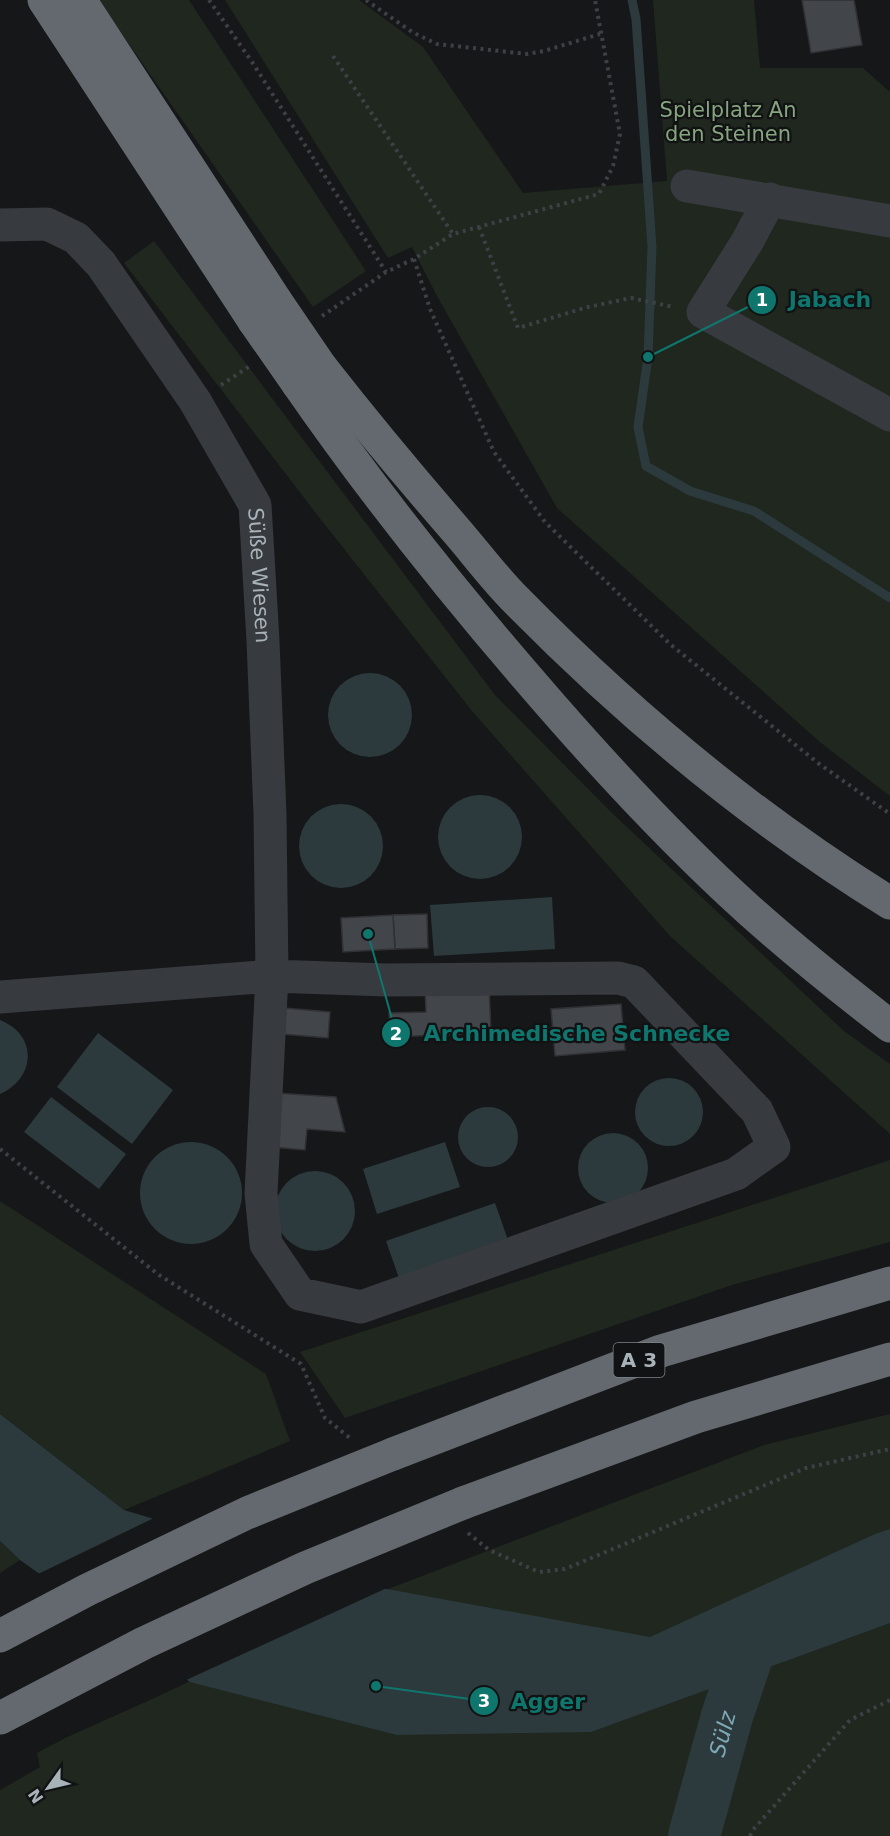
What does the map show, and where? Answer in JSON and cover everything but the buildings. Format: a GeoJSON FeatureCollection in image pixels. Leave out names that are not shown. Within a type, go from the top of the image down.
{"type":"FeatureCollection","features":[{"type":"Feature","properties":{"kind":"highway"},"geometry":{"type":"LineString","coordinates":[[44,0],[309,376],[387,508],[450,588],[586,747],[666,831],[750,911],[838,986],[890,1026]]}},
{"type":"Feature","properties":{"kind":"highway"},"geometry":{"type":"LineString","coordinates":[[81,0],[265,311]]}},
{"type":"Feature","properties":{"kind":"highway"},"geometry":{"type":"LineString","coordinates":[[309,376],[376,438],[515,598],[620,701],[738,798],[846,876],[890,903]]}},
{"type":"Feature","properties":{"kind":"highway","name":"A 3"},"geometry":{"type":"LineString","coordinates":[[0,1636],[87,1590],[247,1513],[661,1351],[890,1282]]}},
{"type":"Feature","properties":{"kind":"highway"},"geometry":{"type":"LineString","coordinates":[[0,1718],[144,1643],[305,1568],[463,1516],[696,1417],[890,1359]]}},
{"type":"Feature","properties":{"kind":"lane"},"geometry":{"type":"LineString","coordinates":[[687,186],[890,221]]}},
{"type":"Feature","properties":{"kind":"lane"},"geometry":{"type":"LineString","coordinates":[[770,199],[747,242],[704,312],[890,415]]}},
{"type":"Feature","properties":{"kind":"lane","name":"Süße Wiesen"},"geometry":{"type":"LineString","coordinates":[[0,225],[47,224],[76,238],[101,264],[195,402],[255,505],[270,814],[272,976],[261,1193],[266,1244],[300,1294],[361,1307],[736,1174],[774,1148],[757,1112],[634,982],[618,978],[386,980],[272,976]]}},
{"type":"Feature","properties":{"kind":"lane"},"geometry":{"type":"LineString","coordinates":[[0,997],[272,976]]}},
{"type":"Feature","properties":{"kind":"path"},"geometry":{"type":"LineString","coordinates":[[209,0],[252,62],[386,272]]}},
{"type":"Feature","properties":{"kind":"path"},"geometry":{"type":"LineString","coordinates":[[366,0],[411,32],[437,44],[527,54],[600,34]]}},
{"type":"Feature","properties":{"kind":"path"},"geometry":{"type":"LineString","coordinates":[[317,320],[386,272],[414,259],[453,234],[599,194],[613,166],[620,134],[595,0]]}},
{"type":"Feature","properties":{"kind":"path"},"geometry":{"type":"LineString","coordinates":[[333,56],[453,234]]}},
{"type":"Feature","properties":{"kind":"path"},"geometry":{"type":"LineString","coordinates":[[479,227],[518,328],[588,307],[631,298],[669,306]]}},
{"type":"Feature","properties":{"kind":"path"},"geometry":{"type":"LineString","coordinates":[[414,259],[430,309],[494,452],[545,522],[671,645],[818,763],[890,814]]}},
{"type":"Feature","properties":{"kind":"path"},"geometry":{"type":"LineString","coordinates":[[195,402],[256,362]]}},
{"type":"Feature","properties":{"kind":"path"},"geometry":{"type":"LineString","coordinates":[[0,1149],[159,1275],[301,1364],[325,1418],[352,1440]]}},
{"type":"Feature","properties":{"kind":"path"},"geometry":{"type":"LineString","coordinates":[[463,1516],[489,1550],[539,1572],[566,1569],[806,1468],[890,1449]]}},
{"type":"Feature","properties":{"kind":"path"},"geometry":{"type":"LineString","coordinates":[[750,1836],[850,1720],[890,1700]]}},
{"type":"Feature","properties":{"kind":"green space"},"geometry":{"type":"Polygon","coordinates":[[[98,0],[189,0],[366,271],[313,307],[98,0]]]}},
{"type":"Feature","properties":{"kind":"green space","name":"Spielplatz An den Steinen"},"geometry":{"type":"Polygon","coordinates":[[[225,0],[359,0],[423,47],[523,193],[667,181],[653,0],[754,0],[760,68],[863,68],[890,92],[890,796],[821,743],[557,508],[438,298],[412,247],[388,258],[225,0]]]}},
{"type":"Feature","properties":{"kind":"green space"},"geometry":{"type":"Polygon","coordinates":[[[154,241],[495,695],[611,812],[844,1031],[890,1064],[890,1134],[670,936],[472,711],[318,516],[124,263],[154,241]]]}},
{"type":"Feature","properties":{"kind":"green space"},"geometry":{"type":"Polygon","coordinates":[[[890,1160],[890,1242],[732,1285],[345,1418],[300,1352],[890,1160]]]}},
{"type":"Feature","properties":{"kind":"green space"},"geometry":{"type":"Polygon","coordinates":[[[0,1201],[266,1374],[290,1441],[124,1510],[0,1414],[0,1201]]]}},
{"type":"Feature","properties":{"kind":"green space"},"geometry":{"type":"Polygon","coordinates":[[[890,1414],[890,1836],[0,1836],[0,1790],[40,1767],[37,1753],[65,1738],[161,1695],[349,1604],[764,1445],[890,1414]]]}},
{"type":"Feature","properties":{"kind":"green space"},"geometry":{"type":"Polygon","coordinates":[[[0,1541],[20,1560],[0,1573],[0,1541]]]}},
{"type":"Feature","properties":{"kind":"shaded area"},"geometry":{"type":"Polygon","coordinates":[[[370,673],[386,676],[400,685],[409,699],[412,715],[409,731],[400,745],[386,754],[370,757],[354,754],[340,745],[331,731],[328,715],[331,699],[340,685],[354,676],[370,673]]]}},
{"type":"Feature","properties":{"kind":"shaded area"},"geometry":{"type":"Polygon","coordinates":[[[480,795],[496,798],[510,807],[519,821],[522,837],[519,853],[510,867],[496,876],[480,879],[464,876],[450,867],[441,853],[438,837],[441,821],[450,807],[464,798],[480,795]]]}},
{"type":"Feature","properties":{"kind":"shaded area"},"geometry":{"type":"Polygon","coordinates":[[[341,804],[357,807],[371,816],[380,830],[383,846],[380,862],[371,876],[357,885],[341,888],[325,885],[311,876],[302,862],[299,846],[302,830],[311,816],[325,807],[341,804]]]}},
{"type":"Feature","properties":{"kind":"shaded area"},"geometry":{"type":"Polygon","coordinates":[[[552,897],[555,949],[434,956],[430,905],[552,897]]]}},
{"type":"Feature","properties":{"kind":"shaded area"},"geometry":{"type":"Polygon","coordinates":[[[0,1020],[21,1036],[28,1057],[21,1078],[0,1094],[0,1020]]]}},
{"type":"Feature","properties":{"kind":"shaded area"},"geometry":{"type":"Polygon","coordinates":[[[98,1033],[173,1090],[132,1144],[57,1087],[98,1033]]]}},
{"type":"Feature","properties":{"kind":"shaded area"},"geometry":{"type":"Polygon","coordinates":[[[669,1078],[682,1081],[693,1088],[700,1099],[703,1112],[700,1125],[693,1136],[682,1143],[669,1146],[656,1143],[645,1136],[638,1125],[635,1112],[638,1099],[645,1088],[656,1081],[669,1078]]]}},
{"type":"Feature","properties":{"kind":"shaded area"},"geometry":{"type":"Polygon","coordinates":[[[51,1097],[126,1154],[99,1189],[24,1132],[51,1097]]]}},
{"type":"Feature","properties":{"kind":"shaded area"},"geometry":{"type":"Polygon","coordinates":[[[488,1107],[505,1112],[513,1120],[518,1137],[513,1154],[505,1162],[488,1167],[471,1162],[463,1154],[458,1137],[463,1120],[471,1112],[488,1107]]]}},
{"type":"Feature","properties":{"kind":"shaded area"},"geometry":{"type":"Polygon","coordinates":[[[613,1133],[626,1136],[638,1143],[645,1155],[648,1168],[645,1181],[638,1193],[626,1200],[613,1203],[600,1200],[588,1193],[581,1181],[578,1168],[581,1155],[588,1143],[600,1136],[613,1133]]]}},
{"type":"Feature","properties":{"kind":"shaded area"},"geometry":{"type":"Polygon","coordinates":[[[191,1142],[220,1150],[234,1164],[242,1193],[234,1222],[220,1236],[191,1244],[162,1236],[148,1222],[140,1193],[148,1164],[162,1150],[191,1142]]]}},
{"type":"Feature","properties":{"kind":"shaded area"},"geometry":{"type":"Polygon","coordinates":[[[445,1142],[460,1187],[377,1214],[363,1169],[445,1142]]]}},
{"type":"Feature","properties":{"kind":"shaded area"},"geometry":{"type":"Polygon","coordinates":[[[315,1171],[330,1174],[343,1183],[352,1196],[355,1211],[352,1226],[343,1239],[330,1248],[315,1251],[300,1248],[287,1239],[278,1226],[275,1211],[278,1196],[287,1183],[300,1174],[315,1171]]]}},
{"type":"Feature","properties":{"kind":"shaded area"},"geometry":{"type":"Polygon","coordinates":[[[495,1203],[508,1240],[399,1278],[386,1241],[495,1203]]]}},
{"type":"Feature","properties":{"kind":"shaded area"},"geometry":{"type":"Polygon","coordinates":[[[0,1414],[124,1510],[387,1589],[650,1637],[890,1529],[890,1623],[591,1732],[397,1735],[190,1682],[20,1560],[0,1541],[0,1414]]]}},
{"type":"Feature","properties":{"kind":"pier"},"geometry":{"type":"Polygon","coordinates":[[[156,1517],[389,1587],[184,1681],[36,1575],[156,1517]]]}},
{"type":"Feature","properties":{"kind":"waterway"},"geometry":{"type":"LineString","coordinates":[[632,0],[636,19],[652,247],[648,357],[638,427],[646,466],[690,491],[754,511],[890,598]]}},
{"type":"Feature","properties":{"kind":"waterway","name":"Sülz"},"geometry":{"type":"LineString","coordinates":[[694,1836],[727,1716],[755,1633]]}},
{"type":"Feature","properties":{"kind":"place","name":"Jabach"},"geometry":{"type":"Point","coordinates":[648,357]}},
{"type":"Feature","properties":{"kind":"place","name":"Archimedische Schnecke"},"geometry":{"type":"Point","coordinates":[368,934]}},
{"type":"Feature","properties":{"kind":"place","name":"Agger"},"geometry":{"type":"Point","coordinates":[376,1686]}}]}
